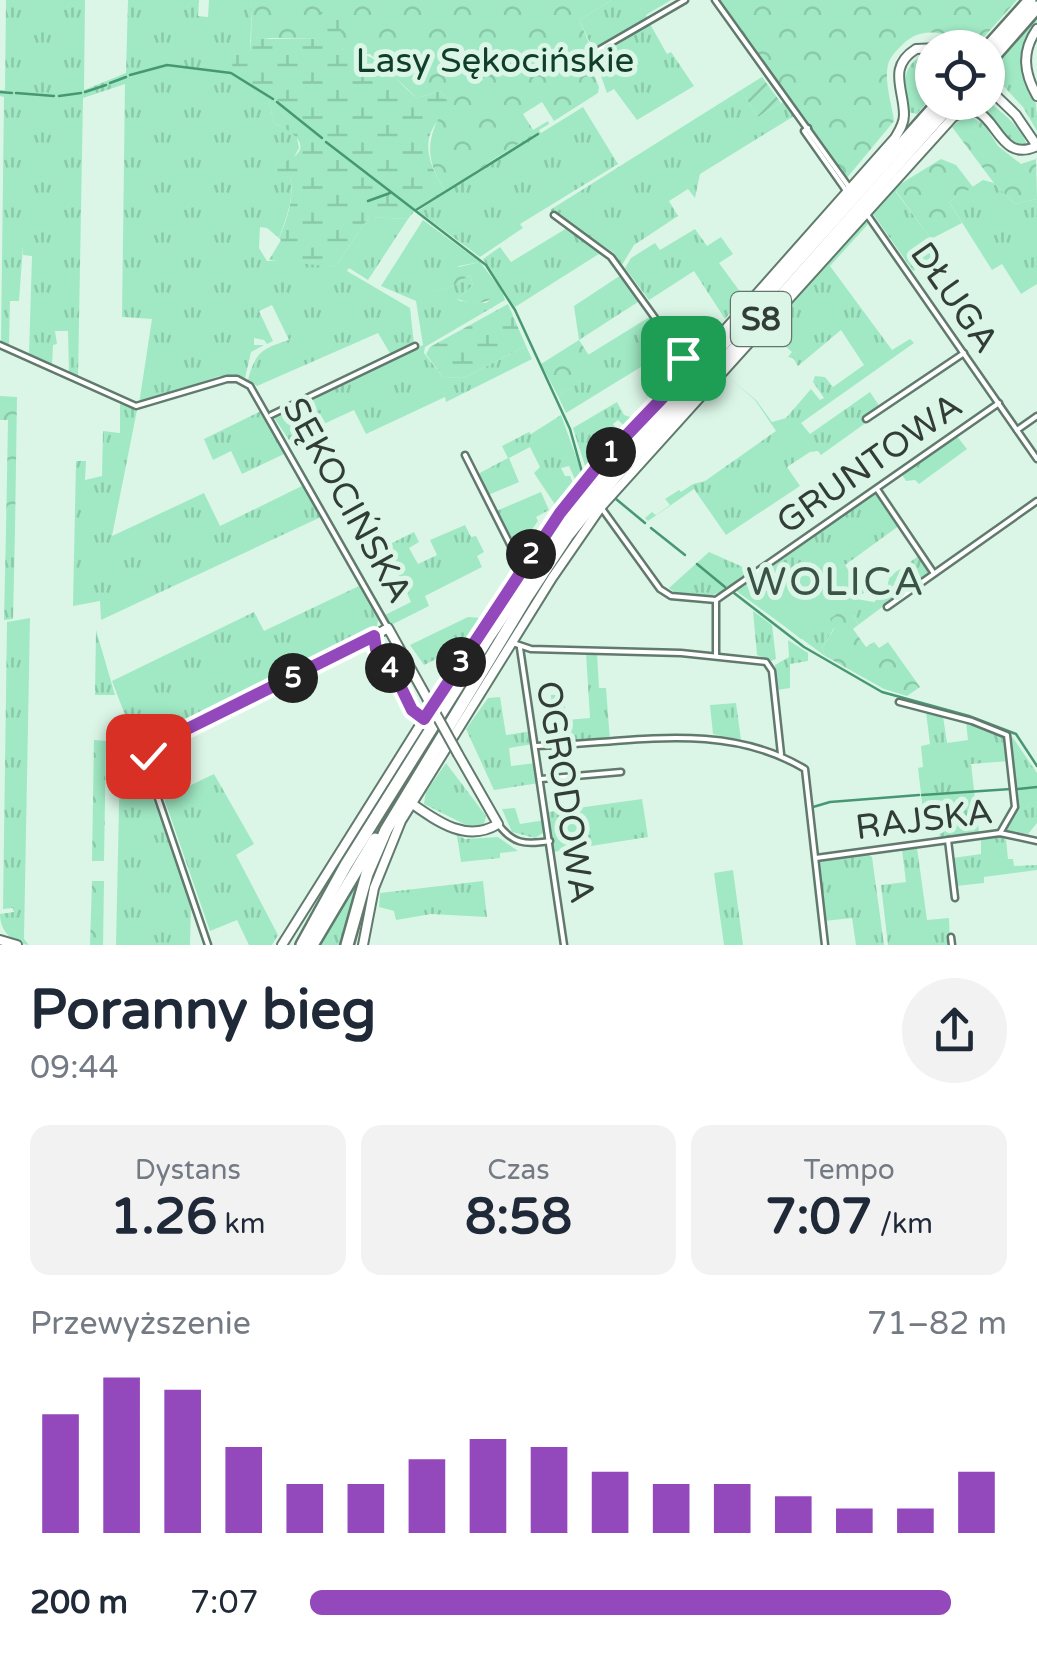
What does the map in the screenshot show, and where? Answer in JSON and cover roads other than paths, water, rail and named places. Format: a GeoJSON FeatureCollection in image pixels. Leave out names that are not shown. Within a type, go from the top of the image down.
{"type":"FeatureCollection","features":[{"type":"Feature","properties":{"kind":"highway"},"geometry":{"type":"LineString","coordinates":[[1004,30],[1030,0]]}},
{"type":"Feature","properties":{"kind":"highway"},"geometry":{"type":"LineString","coordinates":[[1005,44],[1037,7]]}},
{"type":"Feature","properties":{"kind":"highway","name":"S8"},"geometry":{"type":"LineString","coordinates":[[298,945],[488,638],[572,514],[923,120]]}},
{"type":"Feature","properties":{"kind":"highway","name":"S8"},"geometry":{"type":"LineString","coordinates":[[312,945],[527,596],[590,507],[936,120]]}},
{"type":"Feature","properties":{"kind":"highway"},"geometry":{"type":"LineString","coordinates":[[347,945],[374,854],[421,769]]}},
{"type":"Feature","properties":{"kind":"street"},"geometry":{"type":"LineString","coordinates":[[597,51],[685,0]]}},
{"type":"Feature","properties":{"kind":"street"},"geometry":{"type":"LineString","coordinates":[[715,0],[849,190]]}},
{"type":"Feature","properties":{"kind":"street"},"geometry":{"type":"LineString","coordinates":[[1037,29],[1026,55],[1028,80],[1037,96]]}},
{"type":"Feature","properties":{"kind":"street"},"geometry":{"type":"LineString","coordinates":[[282,945],[560,513],[601,462],[691,368],[902,127],[898,74],[904,58],[915,51]]}},
{"type":"Feature","properties":{"kind":"street"},"geometry":{"type":"LineString","coordinates":[[362,945],[379,873],[411,803],[601,508],[960,112],[982,113],[1005,143],[1018,151],[1037,146],[1005,104]]}},
{"type":"Feature","properties":{"kind":"street","name":"DŁUGA"},"geometry":{"type":"LineString","coordinates":[[866,213],[1037,458]]}},
{"type":"Feature","properties":{"kind":"street"},"geometry":{"type":"LineString","coordinates":[[554,215],[610,257],[691,368]]}},
{"type":"Feature","properties":{"kind":"street","name":"SĘKOCIŃSKA"},"geometry":{"type":"LineString","coordinates":[[0,345],[136,406],[222,380],[237,379],[250,386],[498,824]]}},
{"type":"Feature","properties":{"kind":"street"},"geometry":{"type":"LineString","coordinates":[[269,416],[415,346]]}},
{"type":"Feature","properties":{"kind":"street"},"geometry":{"type":"LineString","coordinates":[[866,419],[964,353]]}},
{"type":"Feature","properties":{"kind":"street","name":"GRUNTOWA"},"geometry":{"type":"LineString","coordinates":[[716,600],[999,403]]}},
{"type":"Feature","properties":{"kind":"street"},"geometry":{"type":"LineString","coordinates":[[1017,430],[1037,416]]}},
{"type":"Feature","properties":{"kind":"street"},"geometry":{"type":"LineString","coordinates":[[465,455],[522,568]]}},
{"type":"Feature","properties":{"kind":"street"},"geometry":{"type":"LineString","coordinates":[[876,488],[933,572]]}},
{"type":"Feature","properties":{"kind":"street"},"geometry":{"type":"LineString","coordinates":[[887,607],[1037,501]]}},
{"type":"Feature","properties":{"kind":"street"},"geometry":{"type":"LineString","coordinates":[[601,508],[660,589],[671,596],[716,600],[716,656]]}},
{"type":"Feature","properties":{"kind":"street"},"geometry":{"type":"LineString","coordinates":[[208,945],[147,766],[149,752],[161,742],[388,628]]}},
{"type":"Feature","properties":{"kind":"street"},"geometry":{"type":"LineString","coordinates":[[374,636],[376,649],[412,710],[424,719]]}},
{"type":"Feature","properties":{"kind":"street"},"geometry":{"type":"LineString","coordinates":[[516,645],[761,660],[770,666],[781,754]]}},
{"type":"Feature","properties":{"kind":"street","name":"OGRODOWA"},"geometry":{"type":"LineString","coordinates":[[516,645],[536,746],[564,945]]}},
{"type":"Feature","properties":{"kind":"street"},"geometry":{"type":"LineString","coordinates":[[899,702],[972,721],[1007,735],[1015,806],[1000,834]]}},
{"type":"Feature","properties":{"kind":"street"},"geometry":{"type":"LineString","coordinates":[[536,746],[696,736],[781,754],[807,772],[825,945]]}},
{"type":"Feature","properties":{"kind":"street"},"geometry":{"type":"LineString","coordinates":[[541,779],[620,772]]}},
{"type":"Feature","properties":{"kind":"street"},"geometry":{"type":"LineString","coordinates":[[411,803],[466,833],[482,833],[498,824],[516,842],[550,842]]}},
{"type":"Feature","properties":{"kind":"street","name":"RAJSKA"},"geometry":{"type":"LineString","coordinates":[[816,858],[1000,834],[1037,841]]}},
{"type":"Feature","properties":{"kind":"street"},"geometry":{"type":"LineString","coordinates":[[948,840],[956,898]]}},
{"type":"Feature","properties":{"kind":"street"},"geometry":{"type":"LineString","coordinates":[[951,936],[952,945]]}},
{"type":"Feature","properties":{"kind":"street"},"geometry":{"type":"LineString","coordinates":[[1,940],[17,945]]}},
{"type":"Feature","properties":{"kind":"waterway"},"geometry":{"type":"LineString","coordinates":[[130,75],[167,65],[231,73],[273,99]]}},
{"type":"Feature","properties":{"kind":"waterway"},"geometry":{"type":"LineString","coordinates":[[110,83],[126,77]]}},
{"type":"Feature","properties":{"kind":"waterway"},"geometry":{"type":"LineString","coordinates":[[85,92],[106,85]]}},
{"type":"Feature","properties":{"kind":"waterway"},"geometry":{"type":"LineString","coordinates":[[0,92],[12,93]]}},
{"type":"Feature","properties":{"kind":"waterway"},"geometry":{"type":"LineString","coordinates":[[16,93],[54,96]]}},
{"type":"Feature","properties":{"kind":"waterway"},"geometry":{"type":"LineString","coordinates":[[59,96],[81,93]]}},
{"type":"Feature","properties":{"kind":"waterway"},"geometry":{"type":"LineString","coordinates":[[277,102],[322,138]]}},
{"type":"Feature","properties":{"kind":"waterway"},"geometry":{"type":"LineString","coordinates":[[416,210],[538,134]]}},
{"type":"Feature","properties":{"kind":"waterway"},"geometry":{"type":"LineString","coordinates":[[326,142],[486,265],[515,310],[570,429],[582,472]]}},
{"type":"Feature","properties":{"kind":"waterway"},"geometry":{"type":"LineString","coordinates":[[368,201],[390,193]]}},
{"type":"Feature","properties":{"kind":"waterway"},"geometry":{"type":"LineString","coordinates":[[616,499],[645,523]]}},
{"type":"Feature","properties":{"kind":"waterway"},"geometry":{"type":"LineString","coordinates":[[651,528],[685,555]]}},
{"type":"Feature","properties":{"kind":"waterway"},"geometry":{"type":"LineString","coordinates":[[697,564],[725,587]]}},
{"type":"Feature","properties":{"kind":"waterway"},"geometry":{"type":"LineString","coordinates":[[734,593],[804,647],[882,692],[969,716],[1016,734],[1037,766]]}},
{"type":"Feature","properties":{"kind":"waterway"},"geometry":{"type":"LineString","coordinates":[[1018,789],[1037,787]]}},
{"type":"Feature","properties":{"kind":"waterway"},"geometry":{"type":"LineString","coordinates":[[922,795],[1011,789]]}},
{"type":"Feature","properties":{"kind":"waterway"},"geometry":{"type":"LineString","coordinates":[[813,807],[830,802],[919,795]]}},
{"type":"Feature","properties":{"kind":"district","name":"WOLICA"},"geometry":{"type":"Point","coordinates":[836,581]}},
{"type":"Feature","properties":{"kind":"park label","name":"Lasy Sękocińskie"},"geometry":{"type":"Point","coordinates":[495,60]}}]}
